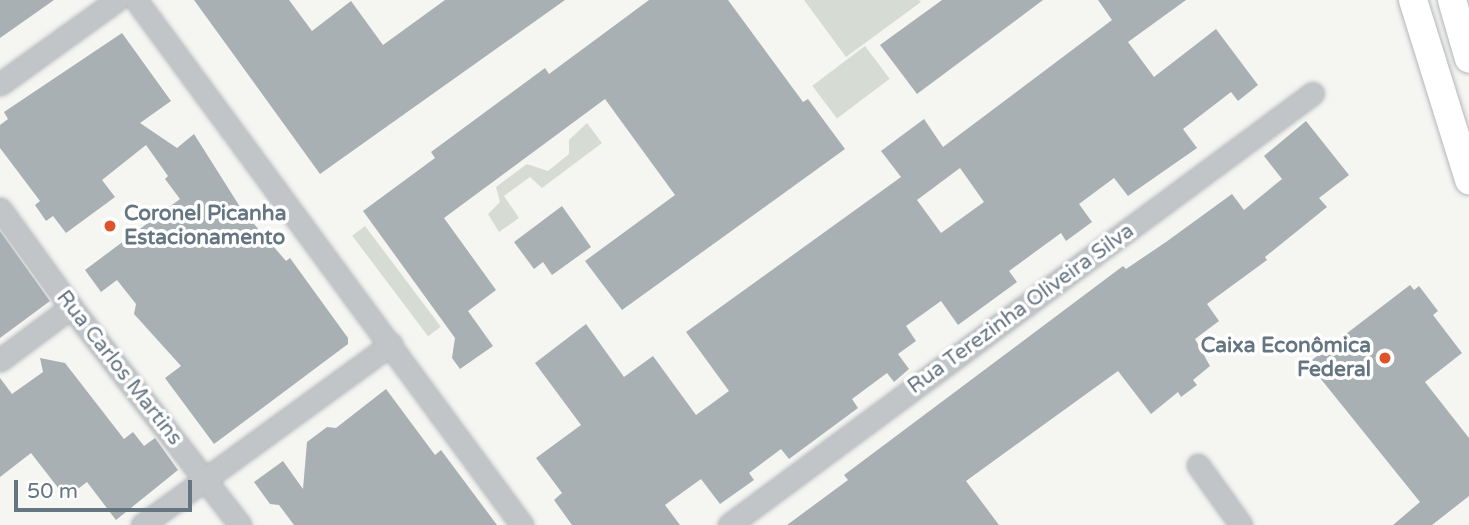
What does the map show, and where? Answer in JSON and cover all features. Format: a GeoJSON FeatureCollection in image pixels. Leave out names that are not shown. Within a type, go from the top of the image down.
{"type":"FeatureCollection","features":[{"type":"Feature","properties":{"kind":"main road"},"geometry":{"type":"LineString","coordinates":[[1413,0],[1469,180]]}},
{"type":"Feature","properties":{"kind":"main road"},"geometry":{"type":"LineString","coordinates":[[1452,0],[1469,59]]}},
{"type":"Feature","properties":{"kind":"street"},"geometry":{"type":"LineString","coordinates":[[0,84],[117,0]]}},
{"type":"Feature","properties":{"kind":"street"},"geometry":{"type":"LineString","coordinates":[[136,0],[522,525]]}},
{"type":"Feature","properties":{"kind":"street","name":"Rua Terezinha Oliveira Silva"},"geometry":{"type":"LineString","coordinates":[[729,525],[1313,93]]}},
{"type":"Feature","properties":{"kind":"street","name":"Rua Carlos Martins"},"geometry":{"type":"LineString","coordinates":[[0,209],[71,307],[240,525]]}},
{"type":"Feature","properties":{"kind":"street"},"geometry":{"type":"LineString","coordinates":[[0,360],[71,307]]}},
{"type":"Feature","properties":{"kind":"street"},"geometry":{"type":"LineString","coordinates":[[142,525],[391,344]]}},
{"type":"Feature","properties":{"kind":"street"},"geometry":{"type":"LineString","coordinates":[[1198,465],[1241,525]]}},
{"type":"Feature","properties":{"kind":"shaded area"},"geometry":{"type":"Polygon","coordinates":[[[804,0],[919,0],[921,2],[846,57],[804,0]]]}},
{"type":"Feature","properties":{"kind":"shaded area"},"geometry":{"type":"Polygon","coordinates":[[[865,46],[890,79],[837,118],[812,86],[865,46]]]}},
{"type":"Feature","properties":{"kind":"shaded area"},"geometry":{"type":"Polygon","coordinates":[[[587,123],[602,143],[542,188],[530,177],[504,196],[519,218],[499,232],[488,214],[500,202],[496,187],[527,164],[548,171],[569,154],[569,140],[587,123]]]}},
{"type":"Feature","properties":{"kind":"shaded area"},"geometry":{"type":"Polygon","coordinates":[[[365,226],[441,327],[428,336],[352,236],[365,226]]]}},
{"type":"Feature","properties":{"kind":"building"},"geometry":{"type":"Polygon","coordinates":[[[0,0],[54,0],[0,38],[0,0]]]}},
{"type":"Feature","properties":{"kind":"building"},"geometry":{"type":"Polygon","coordinates":[[[194,0],[289,0],[312,31],[351,1],[383,45],[445,0],[565,0],[320,174],[194,0]]]}},
{"type":"Feature","properties":{"kind":"building"},"geometry":{"type":"Polygon","coordinates":[[[649,0],[728,0],[803,102],[808,99],[845,149],[622,310],[585,261],[675,195],[605,99],[444,218],[496,290],[468,311],[493,346],[460,369],[452,358],[455,338],[363,211],[435,158],[431,152],[545,68],[549,74],[649,0]]]}},
{"type":"Feature","properties":{"kind":"building"},"geometry":{"type":"Polygon","coordinates":[[[942,0],[1043,0],[917,94],[880,45],[942,0]]]}},
{"type":"Feature","properties":{"kind":"building"},"geometry":{"type":"Polygon","coordinates":[[[1098,0],[1186,0],[1128,42],[1154,77],[1216,29],[1258,85],[1238,101],[1231,92],[1183,129],[1197,148],[1128,196],[1114,178],[1079,204],[1092,222],[1066,241],[1061,233],[1009,271],[1017,282],[958,325],[941,301],[906,326],[916,341],[898,354],[909,369],[894,382],[887,373],[852,399],[858,408],[789,459],[781,449],[749,473],[754,480],[720,504],[701,479],[665,505],[680,525],[572,525],[554,500],[562,493],[536,458],[581,425],[535,363],[586,324],[624,377],[653,356],[696,415],[729,391],[686,332],[901,177],[881,151],[924,119],[943,147],[1112,20],[1098,0]],[[960,168],[917,200],[941,233],[984,202],[960,168]]]}},
{"type":"Feature","properties":{"kind":"building"},"geometry":{"type":"Polygon","coordinates":[[[122,33],[171,101],[140,123],[177,148],[194,134],[242,210],[286,261],[290,258],[348,338],[348,344],[214,444],[165,378],[181,366],[134,314],[136,304],[117,280],[101,292],[85,270],[180,199],[146,145],[102,180],[115,197],[66,233],[53,216],[46,221],[35,205],[40,201],[0,148],[0,125],[8,119],[4,112],[122,33]]]}},
{"type":"Feature","properties":{"kind":"building"},"geometry":{"type":"Polygon","coordinates":[[[1306,121],[1349,175],[1319,198],[1327,207],[1265,257],[1267,260],[1207,304],[1219,321],[1195,339],[1210,366],[1193,380],[1197,385],[1181,397],[1178,392],[1151,414],[1118,371],[966,481],[999,525],[787,525],[848,480],[844,475],[1123,266],[1126,269],[1232,194],[1244,210],[1282,179],[1264,156],[1306,121]]]}},
{"type":"Feature","properties":{"kind":"building"},"geometry":{"type":"Polygon","coordinates":[[[562,206],[591,247],[552,275],[543,262],[534,269],[514,242],[562,206]]]}},
{"type":"Feature","properties":{"kind":"building"},"geometry":{"type":"Polygon","coordinates":[[[0,231],[50,301],[0,338],[0,231]]]}},
{"type":"Feature","properties":{"kind":"building"},"geometry":{"type":"Polygon","coordinates":[[[1410,285],[1414,290],[1419,286],[1438,311],[1433,315],[1462,353],[1425,382],[1469,438],[1469,496],[1432,525],[1393,525],[1420,502],[1308,363],[1410,285]]]}},
{"type":"Feature","properties":{"kind":"building"},"geometry":{"type":"Polygon","coordinates":[[[40,358],[65,363],[124,439],[133,432],[144,446],[155,438],[178,470],[116,520],[87,482],[66,498],[31,453],[0,477],[0,378],[12,394],[43,372],[40,358]]]}},
{"type":"Feature","properties":{"kind":"building"},"geometry":{"type":"Polygon","coordinates":[[[386,389],[435,455],[441,450],[497,525],[294,525],[279,505],[270,504],[254,482],[283,461],[303,489],[307,442],[327,427],[336,428],[386,389]]]}},
{"type":"Feature","properties":{"kind":"place","name":"Coronel Picanha Estacionamento"},"geometry":{"type":"Point","coordinates":[110,226]}},
{"type":"Feature","properties":{"kind":"place","name":"Caixa Econômica Federal"},"geometry":{"type":"Point","coordinates":[1385,358]}}]}
